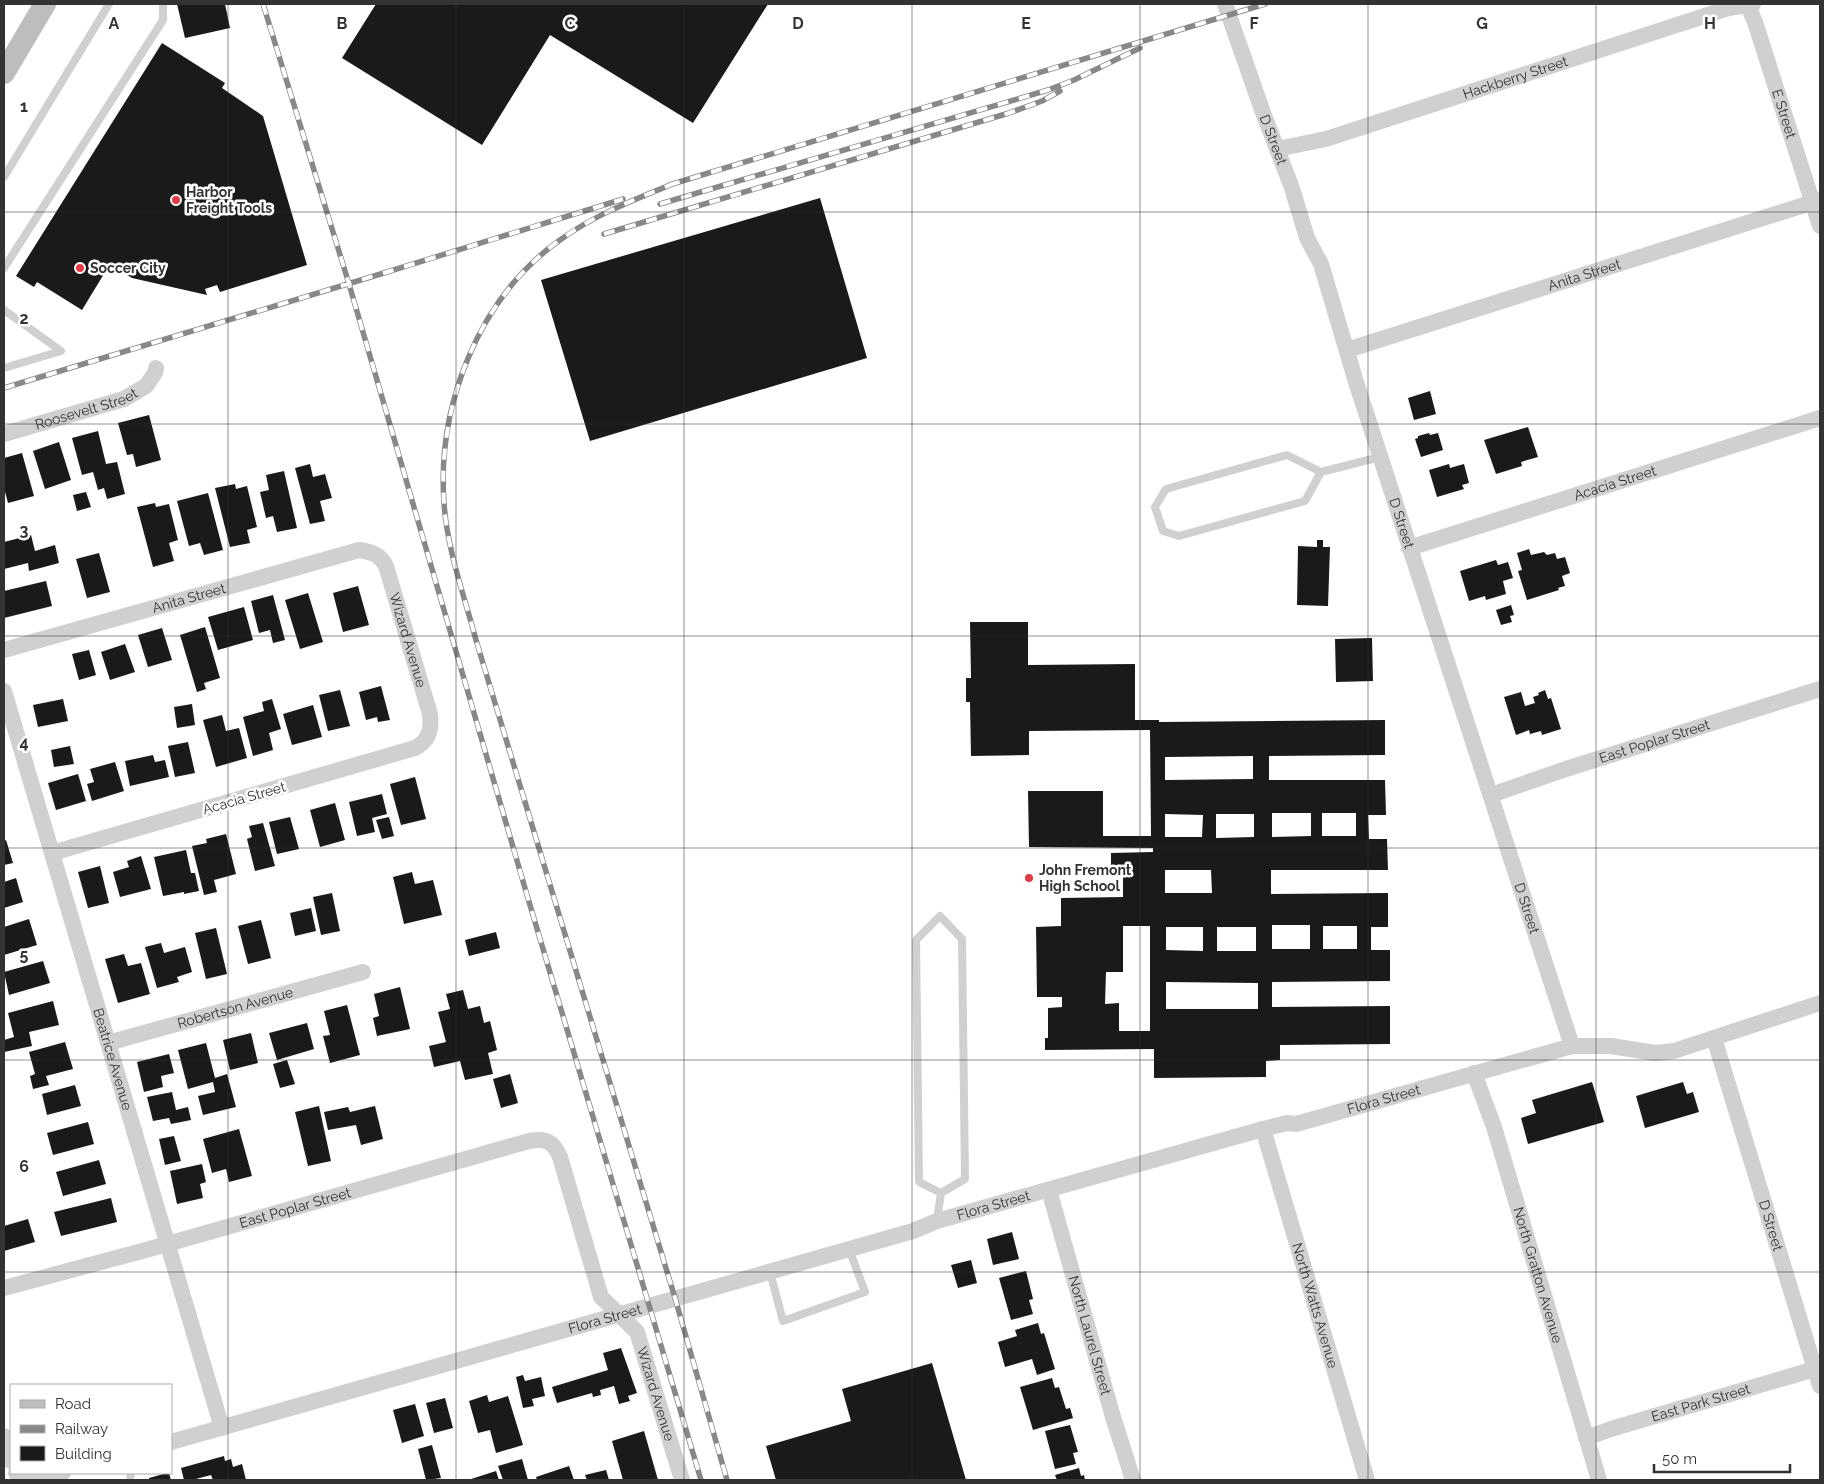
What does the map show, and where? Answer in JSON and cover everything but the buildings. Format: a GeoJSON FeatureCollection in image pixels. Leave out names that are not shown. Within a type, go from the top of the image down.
{"type":"FeatureCollection","features":[{"type":"Feature","properties":{"kind":"main road"},"geometry":{"type":"LineString","coordinates":[[4,73],[45,4]]}},
{"type":"Feature","properties":{"kind":"street","name":"D Street"},"geometry":{"type":"LineString","coordinates":[[1226,4],[1307,238],[1322,264],[1356,382],[1572,1046]]}},
{"type":"Feature","properties":{"kind":"street","name":"Hackberry Street"},"geometry":{"type":"LineString","coordinates":[[1277,149],[1326,139],[1729,8],[1749,4]]}},
{"type":"Feature","properties":{"kind":"street","name":"E Street"},"geometry":{"type":"LineString","coordinates":[[1749,4],[1816,202],[1820,226]]}},
{"type":"Feature","properties":{"kind":"street","name":"Anita Street"},"geometry":{"type":"LineString","coordinates":[[1347,350],[1816,202]]}},
{"type":"Feature","properties":{"kind":"street","name":"Roosevelt Street"},"geometry":{"type":"LineString","coordinates":[[4,434],[124,399],[146,386],[155,373],[156,368]]}},
{"type":"Feature","properties":{"kind":"street","name":"Acacia Street"},"geometry":{"type":"LineString","coordinates":[[1410,548],[1820,418]]}},
{"type":"Feature","properties":{"kind":"street","name":"Anita Street"},"geometry":{"type":"LineString","coordinates":[[4,650],[359,550],[374,553]]}},
{"type":"Feature","properties":{"kind":"street","name":"Wizard Avenue"},"geometry":{"type":"LineString","coordinates":[[374,553],[382,559],[386,566],[430,714],[430,732]]}},
{"type":"Feature","properties":{"kind":"street","name":"East Poplar Street"},"geometry":{"type":"LineString","coordinates":[[1491,795],[1566,769],[1820,689]]}},
{"type":"Feature","properties":{"kind":"street","name":"Beatrice Avenue"},"geometry":{"type":"LineString","coordinates":[[4,691],[9,731],[52,854],[222,1428]]}},
{"type":"Feature","properties":{"kind":"street","name":"Acacia Street"},"geometry":{"type":"LineString","coordinates":[[52,854],[415,748],[423,745],[430,732]]}},
{"type":"Feature","properties":{"kind":"street","name":"Robertson Avenue"},"geometry":{"type":"LineString","coordinates":[[108,1043],[363,972]]}},
{"type":"Feature","properties":{"kind":"street","name":"Flora Street"},"geometry":{"type":"LineString","coordinates":[[172,1442],[913,1231],[937,1221],[1263,1129],[1287,1123],[1296,1124],[1572,1046],[1611,1046],[1655,1052],[1674,1051],[1820,1003]]}},
{"type":"Feature","properties":{"kind":"street","name":"D Street"},"geometry":{"type":"LineString","coordinates":[[1714,1038],[1820,1386]]}},
{"type":"Feature","properties":{"kind":"street","name":"North Gratton Avenue"},"geometry":{"type":"LineString","coordinates":[[1474,1073],[1494,1127],[1599,1480]]}},
{"type":"Feature","properties":{"kind":"street","name":"North Watts Avenue"},"geometry":{"type":"LineString","coordinates":[[1263,1129],[1367,1480]]}},
{"type":"Feature","properties":{"kind":"street","name":"East Poplar Street"},"geometry":{"type":"LineString","coordinates":[[4,1288],[529,1141],[544,1140],[555,1147],[566,1176]]}},
{"type":"Feature","properties":{"kind":"street","name":"Wizard Avenue"},"geometry":{"type":"LineString","coordinates":[[566,1176],[600,1297],[637,1332],[682,1480]]}},
{"type":"Feature","properties":{"kind":"street","name":"North Laurel Street"},"geometry":{"type":"LineString","coordinates":[[1048,1190],[1113,1417],[1134,1480]]}},
{"type":"Feature","properties":{"kind":"street","name":"East Park Street"},"geometry":{"type":"LineString","coordinates":[[1586,1438],[1815,1369]]}},
{"type":"Feature","properties":{"kind":"street"},"geometry":{"type":"LineString","coordinates":[[4,1436],[10,1457]]}},
{"type":"Feature","properties":{"kind":"street"},"geometry":{"type":"LineString","coordinates":[[22,1480],[44,1478],[59,1474]]}},
{"type":"Feature","properties":{"kind":"lane"},"geometry":{"type":"LineString","coordinates":[[4,177],[109,4]]}},
{"type":"Feature","properties":{"kind":"lane"},"geometry":{"type":"LineString","coordinates":[[4,268],[163,20],[163,4]]}},
{"type":"Feature","properties":{"kind":"lane"},"geometry":{"type":"LineString","coordinates":[[4,310],[61,351],[4,368]]}},
{"type":"Feature","properties":{"kind":"lane"},"geometry":{"type":"LineString","coordinates":[[1321,472],[1305,501],[1178,536],[1163,531],[1154,508],[1166,489],[1287,455],[1321,472],[1380,457]]}},
{"type":"Feature","properties":{"kind":"lane"},"geometry":{"type":"LineString","coordinates":[[940,916],[962,939],[965,1179],[941,1193],[919,1182],[916,940],[940,916]]}},
{"type":"Feature","properties":{"kind":"lane"},"geometry":{"type":"LineString","coordinates":[[937,1221],[941,1193]]}},
{"type":"Feature","properties":{"kind":"lane"},"geometry":{"type":"LineString","coordinates":[[770,1272],[783,1321],[865,1292],[849,1249]]}},
{"type":"Feature","properties":{"kind":"railway"},"geometry":{"type":"LineString","coordinates":[[263,4],[349,284],[527,895],[701,1480]]}},
{"type":"Feature","properties":{"kind":"railway"},"geometry":{"type":"LineString","coordinates":[[669,185],[1265,4]]}},
{"type":"Feature","properties":{"kind":"railway"},"geometry":{"type":"LineString","coordinates":[[660,204],[1048,90],[1074,80],[1140,48]]}},
{"type":"Feature","properties":{"kind":"railway"},"geometry":{"type":"LineString","coordinates":[[604,234],[1009,113],[1042,101],[1060,91]]}},
{"type":"Feature","properties":{"kind":"railway"},"geometry":{"type":"LineString","coordinates":[[675,183],[616,208],[573,231],[531,264],[506,292],[485,323],[469,357],[456,392],[448,429],[444,466],[444,503],[452,555],[476,640],[675,1298],[727,1480]]}},
{"type":"Feature","properties":{"kind":"railway"},"geometry":{"type":"LineString","coordinates":[[4,388],[623,199]]}},
{"type":"Feature","properties":{"kind":"place","name":"Harbor Freight Tools"},"geometry":{"type":"Point","coordinates":[176,200]}},
{"type":"Feature","properties":{"kind":"place","name":"Soccer City"},"geometry":{"type":"Point","coordinates":[80,268]}},
{"type":"Feature","properties":{"kind":"place","name":"John Fremont High School"},"geometry":{"type":"Point","coordinates":[1029,878]}}]}
